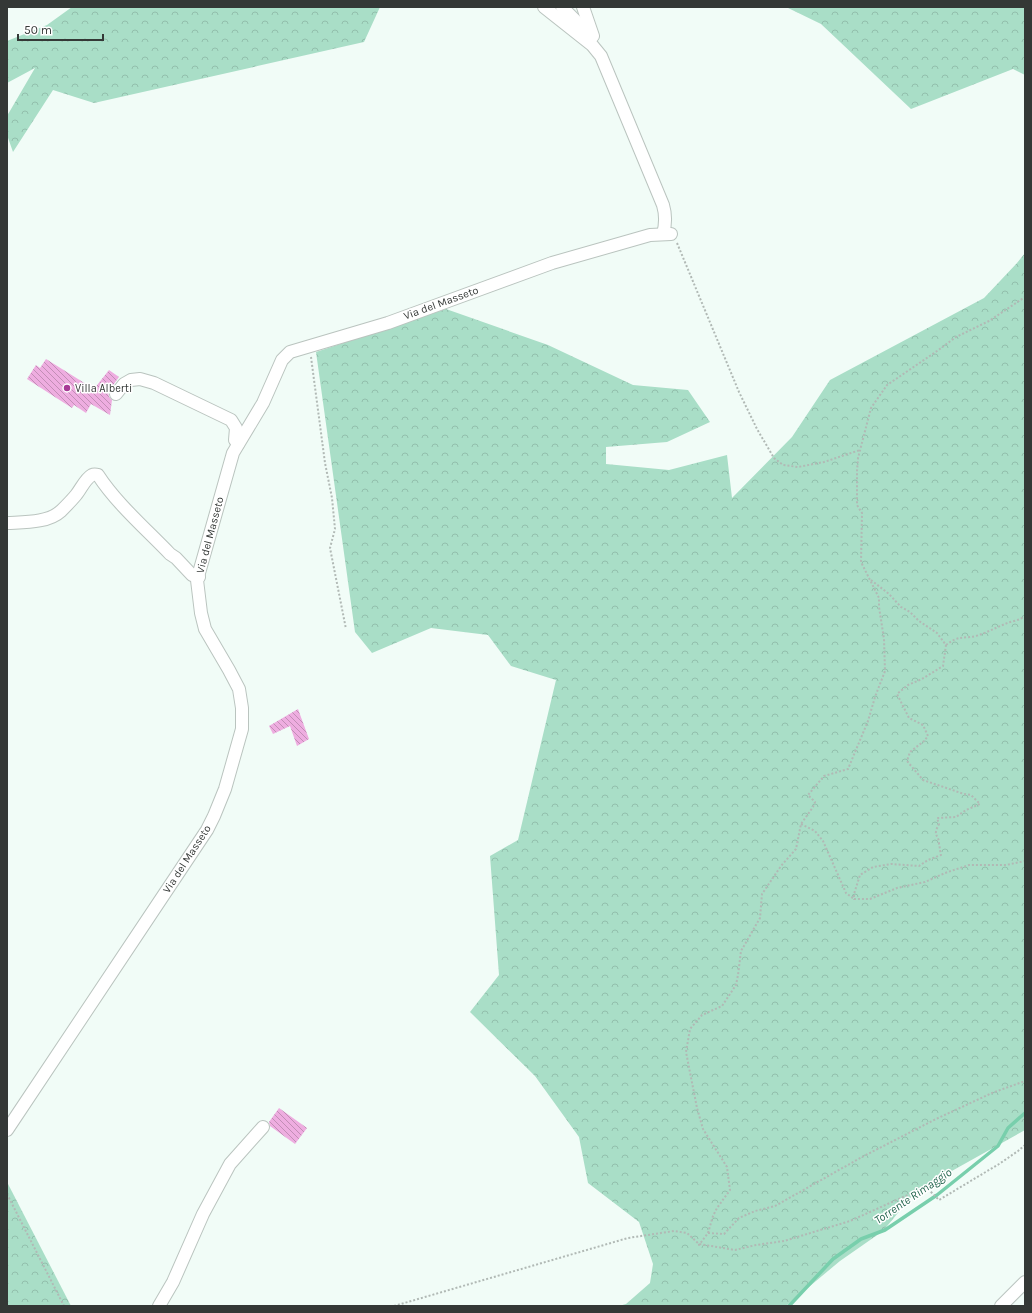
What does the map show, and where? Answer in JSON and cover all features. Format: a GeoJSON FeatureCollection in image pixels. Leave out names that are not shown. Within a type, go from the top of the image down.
{"type":"FeatureCollection","features":[{"type":"Feature","properties":{"kind":"street"},"geometry":{"type":"LineString","coordinates":[[544,7],[592,45],[596,45]]}},
{"type":"Feature","properties":{"kind":"street"},"geometry":{"type":"LineString","coordinates":[[562,7],[596,45]]}},
{"type":"Feature","properties":{"kind":"street"},"geometry":{"type":"LineString","coordinates":[[583,7],[596,45],[666,213],[667,234]]}},
{"type":"Feature","properties":{"kind":"street","name":"Via del Masseto"},"geometry":{"type":"LineString","coordinates":[[7,1130],[206,830],[214,816],[225,789],[242,729],[242,708],[239,689],[205,629],[201,613],[198,580],[233,453],[263,403],[282,360],[290,352],[388,323],[552,263],[650,235],[667,234]]}},
{"type":"Feature","properties":{"kind":"street"},"geometry":{"type":"LineString","coordinates":[[116,394],[124,384],[131,380],[140,379],[154,383],[231,420],[236,428],[235,440],[238,444]]}},
{"type":"Feature","properties":{"kind":"street"},"geometry":{"type":"LineString","coordinates":[[7,523],[39,520],[51,517],[58,513],[77,494],[90,476],[96,474],[114,497],[170,554],[176,558],[192,575],[199,577]]}},
{"type":"Feature","properties":{"kind":"street"},"geometry":{"type":"LineString","coordinates":[[159,1306],[173,1282],[203,1214],[230,1164],[263,1128]]}},
{"type":"Feature","properties":{"kind":"street"},"geometry":{"type":"LineString","coordinates":[[1002,1306],[1025,1282]]}},
{"type":"Feature","properties":{"kind":"path"},"geometry":{"type":"LineString","coordinates":[[667,234],[676,241],[739,392],[757,429],[774,458],[783,465],[798,467],[824,462],[860,450]]}},
{"type":"Feature","properties":{"kind":"path"},"geometry":{"type":"LineString","coordinates":[[699,1244],[708,1233],[717,1208],[730,1190],[727,1167],[703,1129],[697,1108],[686,1052],[690,1029],[702,1015],[722,1006],[736,985],[741,951],[760,918],[762,894],[781,866],[796,849],[802,824],[815,802],[808,795],[824,776],[848,769],[868,722],[875,696],[885,671],[884,639],[879,598],[861,562],[862,513],[857,505],[856,471],[871,408],[887,385],[956,337],[989,320],[1025,297]]}},
{"type":"Feature","properties":{"kind":"path"},"geometry":{"type":"LineString","coordinates":[[310,346],[320,431],[335,522],[335,529],[330,548],[346,629]]}},
{"type":"Feature","properties":{"kind":"path"},"geometry":{"type":"LineString","coordinates":[[854,899],[854,894],[860,876],[873,867],[891,864],[919,866],[928,860],[941,855],[939,848],[940,843],[936,836],[935,830],[939,824],[937,818],[956,817],[966,810],[980,804],[971,795],[923,780],[907,761],[910,752],[928,736],[923,725],[909,718],[897,694],[908,685],[922,679],[943,666],[946,645],[937,633],[919,621],[910,612],[901,607],[889,594],[870,580]]}},
{"type":"Feature","properties":{"kind":"path"},"geometry":{"type":"LineString","coordinates":[[946,645],[959,637],[974,636],[984,633],[1025,616]]}},
{"type":"Feature","properties":{"kind":"path"},"geometry":{"type":"LineString","coordinates":[[802,824],[814,831],[823,841],[846,893],[854,899],[870,899],[897,888],[925,882],[969,865],[1006,865],[1025,861]]}},
{"type":"Feature","properties":{"kind":"path"},"geometry":{"type":"LineString","coordinates":[[708,1233],[724,1234],[739,1218],[755,1211],[775,1206],[862,1157],[936,1119],[992,1093],[1025,1081]]}},
{"type":"Feature","properties":{"kind":"path"},"geometry":{"type":"LineString","coordinates":[[394,1306],[628,1238],[674,1231],[687,1233],[699,1244],[735,1250],[784,1241],[850,1221],[923,1188],[929,1190],[939,1200],[999,1164],[1025,1145]]}},
{"type":"Feature","properties":{"kind":"path"},"geometry":{"type":"LineString","coordinates":[[7,1194],[64,1306]]}},
{"type":"Feature","properties":{"kind":"green space"},"geometry":{"type":"Polygon","coordinates":[[[72,7],[380,7],[364,42],[94,103],[53,90],[13,152],[7,135],[7,116],[35,68],[7,83],[7,41],[47,25],[72,7]]]}},
{"type":"Feature","properties":{"kind":"green space"},"geometry":{"type":"Polygon","coordinates":[[[786,7],[1025,7],[1025,75],[1013,69],[911,109],[821,24],[786,7]]]}},
{"type":"Feature","properties":{"kind":"green space"},"geometry":{"type":"Polygon","coordinates":[[[1025,253],[1025,1130],[916,1191],[883,1231],[840,1261],[786,1306],[619,1306],[626,1304],[650,1283],[653,1264],[639,1222],[588,1183],[579,1137],[535,1076],[470,1012],[499,975],[490,856],[518,840],[556,680],[511,666],[488,635],[431,628],[372,653],[355,632],[316,352],[446,309],[548,345],[633,385],[688,390],[710,422],[667,442],[606,447],[606,464],[669,470],[727,455],[732,498],[792,437],[830,380],[984,298],[1025,253]]]}},
{"type":"Feature","properties":{"kind":"green space"},"geometry":{"type":"Polygon","coordinates":[[[7,1182],[71,1306],[7,1306],[7,1182]]]}},
{"type":"Feature","properties":{"kind":"building","name":"Villa Alberti"},"geometry":{"type":"Polygon","coordinates":[[[46,359],[94,389],[109,370],[119,377],[108,392],[109,397],[112,400],[110,415],[91,404],[86,413],[74,405],[72,408],[27,379],[36,365],[40,368],[46,359]]]}},
{"type":"Feature","properties":{"kind":"building"},"geometry":{"type":"Polygon","coordinates":[[[298,709],[309,739],[297,746],[290,726],[273,734],[269,726],[298,709]]]}},
{"type":"Feature","properties":{"kind":"building"},"geometry":{"type":"Polygon","coordinates":[[[279,1108],[307,1128],[295,1144],[270,1126],[269,1122],[279,1108]]]}},
{"type":"Feature","properties":{"kind":"waterway","name":"Torrente Rimaggio"},"geometry":{"type":"LineString","coordinates":[[789,1306],[833,1259],[861,1239],[885,1230],[937,1195],[998,1146],[1008,1128],[1025,1113]]}},
{"type":"Feature","properties":{"kind":"place","name":"Villa Alberti"},"geometry":{"type":"Point","coordinates":[67,388]}}]}
